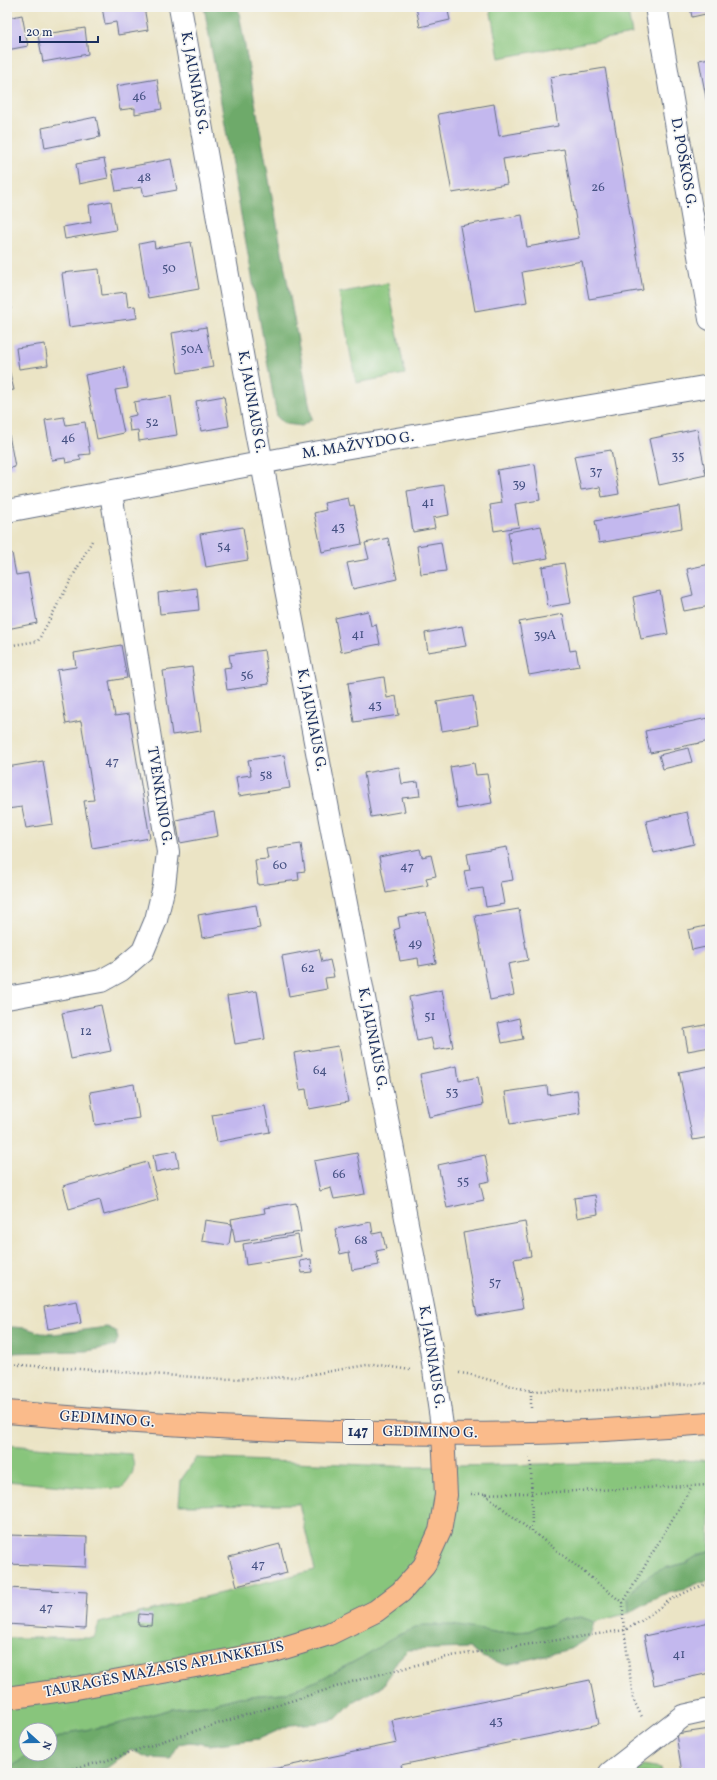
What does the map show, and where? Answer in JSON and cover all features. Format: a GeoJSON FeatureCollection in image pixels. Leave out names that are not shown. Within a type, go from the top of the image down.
{"type":"FeatureCollection","features":[{"type":"Feature","properties":{"kind":"main road","name":"GEDIMINO G."},"geometry":{"type":"LineString","coordinates":[[7,1412],[194,1426],[286,1430],[443,1433],[531,1433],[710,1423]]}},
{"type":"Feature","properties":{"kind":"main road","name":"TAURAGĖS MAŽASIS APLINKKELIS"},"geometry":{"type":"LineString","coordinates":[[7,1698],[76,1688],[270,1652],[329,1634],[376,1611],[401,1592],[424,1566],[440,1531],[446,1495],[443,1433]]}},
{"type":"Feature","properties":{"kind":"street","name":"K. JAUNIAUS G."},"geometry":{"type":"LineString","coordinates":[[180,7],[262,463],[435,1370],[443,1433]]}},
{"type":"Feature","properties":{"kind":"street","name":"D. POŠKOS G."},"geometry":{"type":"LineString","coordinates":[[656,7],[710,319]]}},
{"type":"Feature","properties":{"kind":"street","name":"M. MAŽVYDO G."},"geometry":{"type":"LineString","coordinates":[[7,511],[111,493],[262,463],[710,386]]}},
{"type":"Feature","properties":{"kind":"street","name":"TVENKINIO G."},"geometry":{"type":"LineString","coordinates":[[7,998],[101,981],[121,970],[143,951],[156,920],[164,886],[168,852],[111,493]]}},
{"type":"Feature","properties":{"kind":"street"},"geometry":{"type":"LineString","coordinates":[[610,1773],[683,1716],[710,1710]]}},
{"type":"Feature","properties":{"kind":"path"},"geometry":{"type":"LineString","coordinates":[[7,646],[38,641],[96,533]]}},
{"type":"Feature","properties":{"kind":"path"},"geometry":{"type":"LineString","coordinates":[[7,1364],[222,1379],[295,1377],[373,1364],[408,1370],[435,1370],[468,1374],[531,1391],[607,1390],[710,1383]]}},
{"type":"Feature","properties":{"kind":"path"},"geometry":{"type":"LineString","coordinates":[[531,1391],[532,1531]]}},
{"type":"Feature","properties":{"kind":"path"},"geometry":{"type":"LineString","coordinates":[[654,1739],[633,1699],[623,1603],[692,1486]]}},
{"type":"Feature","properties":{"kind":"path"},"geometry":{"type":"LineString","coordinates":[[465,1494],[710,1486]]}},
{"type":"Feature","properties":{"kind":"path"},"geometry":{"type":"LineString","coordinates":[[485,1493],[623,1603]]}},
{"type":"Feature","properties":{"kind":"path"},"geometry":{"type":"LineString","coordinates":[[54,1773],[105,1761],[358,1680],[451,1656],[625,1630],[642,1621],[670,1600],[697,1587],[710,1583]]}},
{"type":"Feature","properties":{"kind":"green space"},"geometry":{"type":"Polygon","coordinates":[[[204,7],[238,7],[312,419],[302,426],[285,424],[277,417],[204,7]]]}},
{"type":"Feature","properties":{"kind":"green space"},"geometry":{"type":"Polygon","coordinates":[[[490,7],[627,7],[632,34],[499,58],[490,7]]]}},
{"type":"Feature","properties":{"kind":"green space"},"geometry":{"type":"Polygon","coordinates":[[[388,283],[405,374],[356,383],[339,293],[388,283]]]}},
{"type":"Feature","properties":{"kind":"green space"},"geometry":{"type":"Polygon","coordinates":[[[12,1327],[26,1328],[41,1333],[54,1334],[107,1327],[116,1331],[118,1339],[115,1346],[87,1351],[7,1353],[7,1329],[12,1327]]]}},
{"type":"Feature","properties":{"kind":"green space"},"geometry":{"type":"Polygon","coordinates":[[[7,1445],[131,1454],[134,1464],[131,1476],[122,1488],[97,1489],[7,1481],[7,1445]]]}},
{"type":"Feature","properties":{"kind":"green space"},"geometry":{"type":"Polygon","coordinates":[[[196,1458],[416,1467],[710,1460],[710,1550],[686,1563],[665,1568],[628,1596],[629,1613],[594,1622],[581,1617],[559,1620],[550,1626],[539,1626],[530,1631],[501,1633],[487,1631],[361,1658],[317,1681],[283,1693],[239,1697],[212,1704],[172,1709],[114,1725],[73,1732],[58,1738],[58,1722],[18,1722],[18,1762],[11,1768],[9,1773],[7,1773],[7,1638],[94,1638],[99,1623],[315,1570],[299,1504],[179,1505],[181,1480],[196,1458]]]}},
{"type":"Feature","properties":{"kind":"green space"},"geometry":{"type":"Polygon","coordinates":[[[710,1550],[710,1580],[685,1589],[661,1595],[629,1613],[628,1596],[639,1583],[653,1573],[665,1568],[686,1563],[710,1550]]]}},
{"type":"Feature","properties":{"kind":"green space"},"geometry":{"type":"Polygon","coordinates":[[[581,1617],[594,1622],[590,1637],[570,1649],[506,1665],[482,1657],[469,1648],[408,1650],[397,1661],[383,1686],[352,1703],[336,1719],[318,1723],[290,1725],[259,1739],[209,1745],[190,1742],[179,1744],[170,1759],[149,1758],[131,1750],[107,1768],[87,1773],[9,1773],[11,1768],[18,1762],[58,1762],[58,1738],[73,1732],[114,1725],[172,1709],[212,1704],[239,1697],[283,1693],[317,1681],[361,1658],[398,1635],[423,1625],[452,1625],[501,1633],[530,1631],[539,1626],[550,1626],[559,1620],[581,1617]]]}},
{"type":"Feature","properties":{"kind":"green space"},"geometry":{"type":"Polygon","coordinates":[[[643,1765],[661,1768],[662,1773],[634,1773],[643,1765]]]}},
{"type":"Feature","properties":{"kind":"building"},"geometry":{"type":"Polygon","coordinates":[[[102,7],[144,7],[148,30],[118,35],[116,22],[105,24],[102,7]]]}},
{"type":"Feature","properties":{"kind":"building"},"geometry":{"type":"Polygon","coordinates":[[[416,7],[447,7],[450,20],[420,27],[416,7]]]}},
{"type":"Feature","properties":{"kind":"building"},"geometry":{"type":"Polygon","coordinates":[[[690,7],[710,7],[710,13],[692,17],[690,7]]]}},
{"type":"Feature","properties":{"kind":"building"},"geometry":{"type":"Polygon","coordinates":[[[22,15],[28,46],[7,50],[7,18],[22,15]]]}},
{"type":"Feature","properties":{"kind":"building"},"geometry":{"type":"Polygon","coordinates":[[[85,28],[88,54],[43,62],[38,35],[85,28]]]}},
{"type":"Feature","properties":{"kind":"building"},"geometry":{"type":"Polygon","coordinates":[[[710,58],[710,103],[707,103],[699,60],[710,58]]]}},
{"type":"Feature","properties":{"kind":"building"},"geometry":{"type":"Polygon","coordinates":[[[605,68],[643,290],[589,299],[582,261],[522,272],[527,302],[475,311],[460,226],[522,215],[527,247],[579,238],[564,149],[503,159],[507,184],[452,193],[438,114],[494,104],[499,136],[558,126],[550,77],[605,68]]]}},
{"type":"Feature","properties":{"kind":"building"},"geometry":{"type":"Polygon","coordinates":[[[157,79],[162,109],[135,114],[135,108],[120,110],[116,86],[157,79]]]}},
{"type":"Feature","properties":{"kind":"building"},"geometry":{"type":"Polygon","coordinates":[[[96,117],[100,137],[45,148],[42,128],[96,117]]]}},
{"type":"Feature","properties":{"kind":"building"},"geometry":{"type":"Polygon","coordinates":[[[104,159],[108,178],[79,184],[76,164],[104,159]]]}},
{"type":"Feature","properties":{"kind":"building"},"geometry":{"type":"Polygon","coordinates":[[[171,159],[177,190],[144,196],[142,187],[116,191],[112,170],[171,159]]]}},
{"type":"Feature","properties":{"kind":"building"},"geometry":{"type":"Polygon","coordinates":[[[111,201],[116,230],[65,239],[63,227],[91,222],[89,205],[111,201]]]}},
{"type":"Feature","properties":{"kind":"building"},"geometry":{"type":"Polygon","coordinates":[[[154,241],[155,248],[191,242],[199,289],[148,298],[139,244],[154,241]]]}},
{"type":"Feature","properties":{"kind":"building"},"geometry":{"type":"Polygon","coordinates":[[[99,269],[102,295],[126,292],[128,307],[135,306],[137,318],[69,327],[62,273],[99,269]]]}},
{"type":"Feature","properties":{"kind":"building"},"geometry":{"type":"Polygon","coordinates":[[[7,291],[11,309],[7,310],[7,291]]]}},
{"type":"Feature","properties":{"kind":"building"},"geometry":{"type":"Polygon","coordinates":[[[206,327],[213,367],[178,373],[172,333],[206,327]]]}},
{"type":"Feature","properties":{"kind":"building"},"geometry":{"type":"Polygon","coordinates":[[[45,344],[48,365],[19,369],[16,348],[45,344]]]}},
{"type":"Feature","properties":{"kind":"building"},"geometry":{"type":"Polygon","coordinates":[[[8,365],[14,390],[7,391],[7,366],[8,365]]]}},
{"type":"Feature","properties":{"kind":"building"},"geometry":{"type":"Polygon","coordinates":[[[124,367],[128,388],[115,390],[124,433],[97,439],[85,375],[124,367]]]}},
{"type":"Feature","properties":{"kind":"building"},"geometry":{"type":"Polygon","coordinates":[[[171,396],[177,435],[139,441],[138,430],[130,431],[128,417],[136,415],[134,402],[171,396]]]}},
{"type":"Feature","properties":{"kind":"building"},"geometry":{"type":"Polygon","coordinates":[[[224,396],[229,426],[201,431],[196,401],[224,396]]]}},
{"type":"Feature","properties":{"kind":"building"},"geometry":{"type":"Polygon","coordinates":[[[64,417],[66,425],[85,422],[90,454],[79,455],[81,460],[66,463],[65,458],[52,460],[45,420],[64,417]]]}},
{"type":"Feature","properties":{"kind":"building"},"geometry":{"type":"Polygon","coordinates":[[[7,424],[15,467],[7,469],[7,424]]]}},
{"type":"Feature","properties":{"kind":"building"},"geometry":{"type":"Polygon","coordinates":[[[697,429],[706,475],[659,485],[649,439],[697,429]]]}},
{"type":"Feature","properties":{"kind":"building"},"geometry":{"type":"Polygon","coordinates":[[[611,450],[619,494],[602,497],[600,487],[581,490],[574,456],[611,450]]]}},
{"type":"Feature","properties":{"kind":"building"},"geometry":{"type":"Polygon","coordinates":[[[535,464],[540,500],[515,504],[519,527],[494,531],[490,505],[502,503],[497,470],[535,464]]]}},
{"type":"Feature","properties":{"kind":"building"},"geometry":{"type":"Polygon","coordinates":[[[444,485],[449,515],[433,518],[435,528],[413,532],[407,491],[444,485]]]}},
{"type":"Feature","properties":{"kind":"building"},"geometry":{"type":"Polygon","coordinates":[[[348,498],[350,506],[354,505],[362,544],[322,552],[314,513],[326,510],[324,503],[348,498]]]}},
{"type":"Feature","properties":{"kind":"building"},"geometry":{"type":"Polygon","coordinates":[[[679,506],[682,528],[599,543],[595,521],[679,506]]]}},
{"type":"Feature","properties":{"kind":"building"},"geometry":{"type":"Polygon","coordinates":[[[541,526],[548,558],[513,564],[508,532],[541,526]]]}},
{"type":"Feature","properties":{"kind":"building"},"geometry":{"type":"Polygon","coordinates":[[[243,527],[248,560],[206,567],[200,534],[243,527]]]}},
{"type":"Feature","properties":{"kind":"building"},"geometry":{"type":"Polygon","coordinates":[[[388,538],[397,579],[353,589],[347,563],[369,559],[365,543],[388,538]]]}},
{"type":"Feature","properties":{"kind":"building"},"geometry":{"type":"Polygon","coordinates":[[[441,542],[446,571],[421,574],[417,546],[441,542]]]}},
{"type":"Feature","properties":{"kind":"building"},"geometry":{"type":"Polygon","coordinates":[[[12,553],[16,575],[28,573],[37,623],[7,629],[7,554],[12,553]]]}},
{"type":"Feature","properties":{"kind":"building"},"geometry":{"type":"Polygon","coordinates":[[[564,563],[571,603],[548,607],[542,567],[564,563]]]}},
{"type":"Feature","properties":{"kind":"building"},"geometry":{"type":"Polygon","coordinates":[[[710,564],[710,606],[684,611],[681,598],[693,595],[687,569],[710,564]]]}},
{"type":"Feature","properties":{"kind":"building"},"geometry":{"type":"Polygon","coordinates":[[[197,588],[199,610],[160,614],[158,593],[197,588]]]}},
{"type":"Feature","properties":{"kind":"building"},"geometry":{"type":"Polygon","coordinates":[[[660,591],[668,634],[641,639],[633,597],[660,591]]]}},
{"type":"Feature","properties":{"kind":"building"},"geometry":{"type":"Polygon","coordinates":[[[368,611],[371,626],[376,624],[380,644],[341,652],[335,618],[368,611]]]}},
{"type":"Feature","properties":{"kind":"building"},"geometry":{"type":"Polygon","coordinates":[[[563,614],[570,651],[576,650],[579,666],[529,675],[519,622],[563,614]]]}},
{"type":"Feature","properties":{"kind":"building"},"geometry":{"type":"Polygon","coordinates":[[[462,626],[466,646],[428,652],[425,633],[462,626]]]}},
{"type":"Feature","properties":{"kind":"building"},"geometry":{"type":"Polygon","coordinates":[[[121,645],[127,678],[109,681],[115,716],[129,714],[150,838],[92,848],[84,801],[94,800],[81,721],[66,724],[57,670],[76,667],[74,653],[121,645]]]}},
{"type":"Feature","properties":{"kind":"building"},"geometry":{"type":"Polygon","coordinates":[[[264,650],[269,684],[227,690],[224,668],[231,667],[229,655],[264,650]]]}},
{"type":"Feature","properties":{"kind":"building"},"geometry":{"type":"Polygon","coordinates":[[[192,667],[201,731],[172,735],[163,671],[192,667]]]}},
{"type":"Feature","properties":{"kind":"building"},"geometry":{"type":"Polygon","coordinates":[[[707,670],[710,670],[710,684],[709,684],[707,670]]]}},
{"type":"Feature","properties":{"kind":"building"},"geometry":{"type":"Polygon","coordinates":[[[384,677],[387,698],[396,696],[399,715],[354,722],[348,683],[384,677]]]}},
{"type":"Feature","properties":{"kind":"building"},"geometry":{"type":"Polygon","coordinates":[[[473,696],[478,725],[442,731],[437,702],[473,696]]]}},
{"type":"Feature","properties":{"kind":"building"},"geometry":{"type":"Polygon","coordinates":[[[708,718],[710,741],[650,753],[645,731],[708,718]]]}},
{"type":"Feature","properties":{"kind":"building"},"geometry":{"type":"Polygon","coordinates":[[[688,748],[692,762],[663,769],[659,755],[688,748]]]}},
{"type":"Feature","properties":{"kind":"building"},"geometry":{"type":"Polygon","coordinates":[[[284,755],[290,788],[239,796],[236,777],[251,775],[248,760],[284,755]]]}},
{"type":"Feature","properties":{"kind":"building"},"geometry":{"type":"Polygon","coordinates":[[[43,761],[53,824],[26,828],[22,807],[7,809],[7,767],[43,761]]]}},
{"type":"Feature","properties":{"kind":"building"},"geometry":{"type":"Polygon","coordinates":[[[474,763],[476,775],[487,774],[492,803],[457,809],[450,767],[474,763]]]}},
{"type":"Feature","properties":{"kind":"building"},"geometry":{"type":"Polygon","coordinates":[[[399,767],[402,784],[418,782],[420,796],[402,798],[405,811],[371,817],[364,773],[399,767]]]}},
{"type":"Feature","properties":{"kind":"building"},"geometry":{"type":"Polygon","coordinates":[[[214,812],[218,836],[180,843],[176,820],[214,812]]]}},
{"type":"Feature","properties":{"kind":"building"},"geometry":{"type":"Polygon","coordinates":[[[687,812],[694,844],[654,853],[646,821],[687,812]]]}},
{"type":"Feature","properties":{"kind":"building"},"geometry":{"type":"Polygon","coordinates":[[[301,844],[305,871],[298,872],[299,880],[258,885],[255,860],[268,859],[266,849],[301,844]]]}},
{"type":"Feature","properties":{"kind":"building"},"geometry":{"type":"Polygon","coordinates":[[[507,847],[513,880],[500,882],[504,904],[486,907],[483,888],[468,890],[464,871],[470,870],[467,854],[507,847]]]}},
{"type":"Feature","properties":{"kind":"building"},"geometry":{"type":"Polygon","coordinates":[[[420,849],[422,857],[431,855],[436,876],[426,878],[428,885],[386,893],[379,857],[420,849]]]}},
{"type":"Feature","properties":{"kind":"building"},"geometry":{"type":"Polygon","coordinates":[[[256,905],[260,928],[202,938],[198,915],[256,905]]]}},
{"type":"Feature","properties":{"kind":"building"},"geometry":{"type":"Polygon","coordinates":[[[519,909],[528,960],[508,964],[514,995],[490,1000],[475,916],[519,909]]]}},
{"type":"Feature","properties":{"kind":"building"},"geometry":{"type":"Polygon","coordinates":[[[426,912],[436,963],[419,966],[418,958],[400,961],[394,930],[400,928],[398,917],[426,912]]]}},
{"type":"Feature","properties":{"kind":"building"},"geometry":{"type":"Polygon","coordinates":[[[710,925],[710,946],[692,950],[688,930],[710,925]]]}},
{"type":"Feature","properties":{"kind":"building"},"geometry":{"type":"Polygon","coordinates":[[[319,949],[322,962],[330,960],[334,977],[325,978],[327,989],[289,996],[282,956],[319,949]]]}},
{"type":"Feature","properties":{"kind":"building"},"geometry":{"type":"Polygon","coordinates":[[[442,990],[453,1047],[434,1050],[431,1038],[417,1041],[409,997],[442,990]]]}},
{"type":"Feature","properties":{"kind":"building"},"geometry":{"type":"Polygon","coordinates":[[[257,991],[265,1039],[235,1044],[227,996],[257,991]]]}},
{"type":"Feature","properties":{"kind":"building"},"geometry":{"type":"Polygon","coordinates":[[[101,1005],[111,1051],[71,1059],[62,1013],[101,1005]]]}},
{"type":"Feature","properties":{"kind":"building"},"geometry":{"type":"Polygon","coordinates":[[[519,1018],[523,1039],[502,1043],[498,1023],[519,1018]]]}},
{"type":"Feature","properties":{"kind":"building"},"geometry":{"type":"Polygon","coordinates":[[[710,1024],[710,1047],[688,1051],[684,1029],[710,1024]]]}},
{"type":"Feature","properties":{"kind":"building"},"geometry":{"type":"Polygon","coordinates":[[[338,1046],[348,1102],[309,1109],[306,1089],[300,1090],[294,1053],[338,1046]]]}},
{"type":"Feature","properties":{"kind":"building"},"geometry":{"type":"Polygon","coordinates":[[[457,1066],[459,1081],[478,1077],[483,1105],[429,1117],[420,1074],[457,1066]]]}},
{"type":"Feature","properties":{"kind":"building"},"geometry":{"type":"Polygon","coordinates":[[[710,1066],[710,1137],[693,1140],[679,1072],[710,1066]]]}},
{"type":"Feature","properties":{"kind":"building"},"geometry":{"type":"Polygon","coordinates":[[[134,1084],[139,1118],[95,1125],[90,1092],[134,1084]]]}},
{"type":"Feature","properties":{"kind":"building"},"geometry":{"type":"Polygon","coordinates":[[[547,1086],[548,1095],[577,1090],[580,1113],[510,1124],[505,1092],[547,1086]]]}},
{"type":"Feature","properties":{"kind":"building"},"geometry":{"type":"Polygon","coordinates":[[[265,1106],[270,1132],[217,1142],[212,1115],[265,1106]]]}},
{"type":"Feature","properties":{"kind":"building"},"geometry":{"type":"Polygon","coordinates":[[[176,1151],[179,1167],[156,1172],[153,1155],[176,1151]]]}},
{"type":"Feature","properties":{"kind":"building"},"geometry":{"type":"Polygon","coordinates":[[[357,1153],[365,1194],[334,1199],[331,1188],[320,1191],[314,1161],[357,1153]]]}},
{"type":"Feature","properties":{"kind":"building"},"geometry":{"type":"Polygon","coordinates":[[[485,1155],[490,1181],[480,1183],[484,1200],[447,1208],[438,1165],[485,1155]]]}},
{"type":"Feature","properties":{"kind":"building"},"geometry":{"type":"Polygon","coordinates":[[[147,1162],[158,1200],[104,1215],[100,1200],[69,1209],[63,1186],[147,1162]]]}},
{"type":"Feature","properties":{"kind":"building"},"geometry":{"type":"Polygon","coordinates":[[[595,1195],[598,1214],[577,1218],[574,1198],[595,1195]]]}},
{"type":"Feature","properties":{"kind":"building"},"geometry":{"type":"Polygon","coordinates":[[[296,1203],[301,1232],[235,1242],[231,1219],[265,1213],[264,1208],[296,1203]]]}},
{"type":"Feature","properties":{"kind":"building"},"geometry":{"type":"Polygon","coordinates":[[[205,1220],[232,1224],[229,1245],[202,1241],[205,1220]]]}},
{"type":"Feature","properties":{"kind":"building"},"geometry":{"type":"Polygon","coordinates":[[[371,1222],[373,1234],[382,1232],[386,1249],[376,1251],[379,1265],[352,1270],[349,1252],[340,1254],[335,1229],[371,1222]]]}},
{"type":"Feature","properties":{"kind":"building"},"geometry":{"type":"Polygon","coordinates":[[[525,1222],[531,1256],[514,1259],[523,1308],[477,1316],[463,1233],[525,1222]]]}},
{"type":"Feature","properties":{"kind":"building"},"geometry":{"type":"Polygon","coordinates":[[[298,1235],[302,1256],[246,1265],[243,1244],[298,1235]]]}},
{"type":"Feature","properties":{"kind":"building"},"geometry":{"type":"Polygon","coordinates":[[[311,1259],[312,1272],[302,1273],[300,1261],[311,1259]]]}},
{"type":"Feature","properties":{"kind":"building"},"geometry":{"type":"Polygon","coordinates":[[[77,1301],[81,1323],[48,1329],[44,1307],[77,1301]]]}},
{"type":"Feature","properties":{"kind":"building"},"geometry":{"type":"Polygon","coordinates":[[[7,1535],[87,1537],[86,1567],[7,1564],[7,1535]]]}},
{"type":"Feature","properties":{"kind":"building"},"geometry":{"type":"Polygon","coordinates":[[[280,1544],[287,1573],[237,1586],[229,1557],[280,1544]]]}},
{"type":"Feature","properties":{"kind":"building"},"geometry":{"type":"Polygon","coordinates":[[[7,1588],[87,1592],[85,1629],[7,1624],[7,1588]]]}},
{"type":"Feature","properties":{"kind":"building"},"geometry":{"type":"Polygon","coordinates":[[[139,1614],[152,1615],[151,1626],[138,1625],[139,1614]]]}},
{"type":"Feature","properties":{"kind":"building"},"geometry":{"type":"Polygon","coordinates":[[[710,1622],[710,1673],[654,1685],[644,1636],[710,1622]]]}},
{"type":"Feature","properties":{"kind":"building"},"geometry":{"type":"Polygon","coordinates":[[[590,1680],[599,1724],[401,1765],[403,1773],[254,1773],[397,1743],[392,1720],[590,1680]]]}},
{"type":"Feature","properties":{"kind":"building"},"geometry":{"type":"Polygon","coordinates":[[[710,1729],[710,1772],[682,1773],[676,1734],[710,1729]]]}}]}
